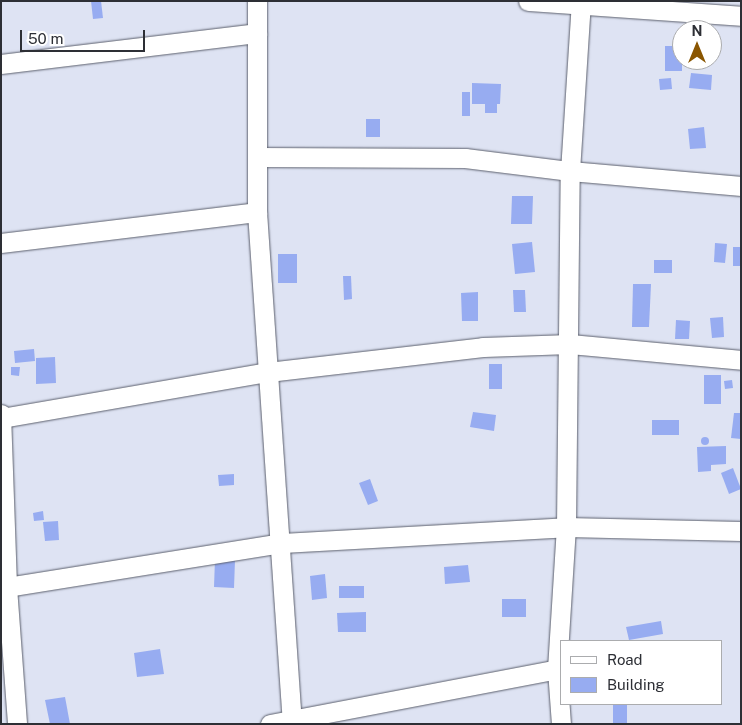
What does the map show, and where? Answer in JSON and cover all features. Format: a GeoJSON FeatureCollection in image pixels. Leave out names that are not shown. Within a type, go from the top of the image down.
{"type":"FeatureCollection","features":[{"type":"Feature","properties":{"kind":"street"},"geometry":{"type":"LineString","coordinates":[[258,1],[257,212],[282,543],[292,722]]}},
{"type":"Feature","properties":{"kind":"street"},"geometry":{"type":"LineString","coordinates":[[528,1],[581,3],[741,16]]}},
{"type":"Feature","properties":{"kind":"street"},"geometry":{"type":"LineString","coordinates":[[561,724],[557,669],[566,527],[570,344],[570,171],[581,3]]}},
{"type":"Feature","properties":{"kind":"street"},"geometry":{"type":"LineString","coordinates":[[1,64],[257,33]]}},
{"type":"Feature","properties":{"kind":"street"},"geometry":{"type":"LineString","coordinates":[[257,157],[465,158],[570,171],[741,186]]}},
{"type":"Feature","properties":{"kind":"street"},"geometry":{"type":"LineString","coordinates":[[1,243],[257,212]]}},
{"type":"Feature","properties":{"kind":"street"},"geometry":{"type":"LineString","coordinates":[[1,418],[268,372],[484,348],[570,344],[741,360]]}},
{"type":"Feature","properties":{"kind":"street"},"geometry":{"type":"LineString","coordinates":[[1,414],[4,587],[16,724]]}},
{"type":"Feature","properties":{"kind":"street"},"geometry":{"type":"LineString","coordinates":[[4,587],[282,543],[566,527],[741,531]]}},
{"type":"Feature","properties":{"kind":"street"},"geometry":{"type":"LineString","coordinates":[[270,724],[292,722],[557,669]]}},
{"type":"Feature","properties":{"kind":"building"},"geometry":{"type":"Polygon","coordinates":[[[91,1],[101,1],[103,18],[93,19],[91,1]]]}},
{"type":"Feature","properties":{"kind":"building"},"geometry":{"type":"Polygon","coordinates":[[[665,46],[672,46],[672,70],[682,71],[665,71],[665,46]]]}},
{"type":"Feature","properties":{"kind":"building"},"geometry":{"type":"Polygon","coordinates":[[[691,73],[712,75],[711,90],[689,88],[691,73]]]}},
{"type":"Feature","properties":{"kind":"building"},"geometry":{"type":"Polygon","coordinates":[[[671,78],[672,89],[660,90],[659,79],[671,78]]]}},
{"type":"Feature","properties":{"kind":"building"},"geometry":{"type":"Polygon","coordinates":[[[472,83],[501,84],[500,104],[497,104],[497,113],[485,113],[485,104],[472,104],[472,83]]]}},
{"type":"Feature","properties":{"kind":"building"},"geometry":{"type":"Polygon","coordinates":[[[462,92],[470,92],[470,116],[462,116],[462,92]]]}},
{"type":"Feature","properties":{"kind":"building"},"geometry":{"type":"Polygon","coordinates":[[[366,119],[380,119],[380,137],[366,137],[366,119]]]}},
{"type":"Feature","properties":{"kind":"building"},"geometry":{"type":"Polygon","coordinates":[[[704,127],[706,148],[690,149],[688,129],[704,127]]]}},
{"type":"Feature","properties":{"kind":"building"},"geometry":{"type":"Polygon","coordinates":[[[512,196],[533,196],[532,224],[511,224],[512,196]]]}},
{"type":"Feature","properties":{"kind":"building"},"geometry":{"type":"Polygon","coordinates":[[[532,242],[535,272],[515,274],[512,244],[532,242]]]}},
{"type":"Feature","properties":{"kind":"building"},"geometry":{"type":"Polygon","coordinates":[[[715,243],[727,244],[725,263],[714,262],[715,243]]]}},
{"type":"Feature","properties":{"kind":"building"},"geometry":{"type":"Polygon","coordinates":[[[733,247],[741,247],[741,266],[733,266],[733,247]]]}},
{"type":"Feature","properties":{"kind":"building"},"geometry":{"type":"Polygon","coordinates":[[[278,254],[297,254],[297,283],[278,283],[278,254]]]}},
{"type":"Feature","properties":{"kind":"building"},"geometry":{"type":"Polygon","coordinates":[[[654,260],[672,260],[672,273],[654,273],[654,260]]]}},
{"type":"Feature","properties":{"kind":"building"},"geometry":{"type":"Polygon","coordinates":[[[343,276],[351,276],[352,299],[344,300],[343,276]]]}},
{"type":"Feature","properties":{"kind":"building"},"geometry":{"type":"Polygon","coordinates":[[[633,284],[651,284],[649,327],[632,327],[633,284]]]}},
{"type":"Feature","properties":{"kind":"building"},"geometry":{"type":"Polygon","coordinates":[[[513,290],[525,290],[526,312],[514,312],[513,290]]]}},
{"type":"Feature","properties":{"kind":"building"},"geometry":{"type":"Polygon","coordinates":[[[478,292],[478,321],[462,321],[461,293],[478,292]]]}},
{"type":"Feature","properties":{"kind":"building"},"geometry":{"type":"Polygon","coordinates":[[[723,317],[724,337],[712,338],[710,318],[723,317]]]}},
{"type":"Feature","properties":{"kind":"building"},"geometry":{"type":"Polygon","coordinates":[[[676,320],[690,321],[689,339],[675,339],[676,320]]]}},
{"type":"Feature","properties":{"kind":"building"},"geometry":{"type":"Polygon","coordinates":[[[34,349],[35,361],[15,363],[14,351],[34,349]]]}},
{"type":"Feature","properties":{"kind":"building"},"geometry":{"type":"Polygon","coordinates":[[[55,357],[56,383],[36,384],[36,358],[55,357]]]}},
{"type":"Feature","properties":{"kind":"building"},"geometry":{"type":"Polygon","coordinates":[[[489,364],[502,364],[502,389],[489,389],[489,364]]]}},
{"type":"Feature","properties":{"kind":"building"},"geometry":{"type":"Polygon","coordinates":[[[11,367],[20,367],[19,376],[11,375],[11,367]]]}},
{"type":"Feature","properties":{"kind":"building"},"geometry":{"type":"Polygon","coordinates":[[[704,375],[721,375],[721,404],[704,404],[704,375]]]}},
{"type":"Feature","properties":{"kind":"building"},"geometry":{"type":"Polygon","coordinates":[[[732,380],[733,388],[725,389],[724,381],[732,380]]]}},
{"type":"Feature","properties":{"kind":"building"},"geometry":{"type":"Polygon","coordinates":[[[473,412],[496,415],[494,431],[470,427],[473,412]]]}},
{"type":"Feature","properties":{"kind":"building"},"geometry":{"type":"Polygon","coordinates":[[[734,413],[741,413],[741,439],[731,438],[734,413]]]}},
{"type":"Feature","properties":{"kind":"building"},"geometry":{"type":"Polygon","coordinates":[[[652,420],[679,420],[679,435],[652,435],[652,420]]]}},
{"type":"Feature","properties":{"kind":"building"},"geometry":{"type":"Polygon","coordinates":[[[705,437],[709,441],[705,445],[701,441],[705,437]]]}},
{"type":"Feature","properties":{"kind":"building"},"geometry":{"type":"Polygon","coordinates":[[[726,446],[726,464],[711,465],[711,471],[698,472],[697,447],[726,446]]]}},
{"type":"Feature","properties":{"kind":"building"},"geometry":{"type":"Polygon","coordinates":[[[733,468],[741,489],[729,494],[721,473],[733,468]]]}},
{"type":"Feature","properties":{"kind":"building"},"geometry":{"type":"Polygon","coordinates":[[[234,474],[234,485],[219,486],[218,475],[234,474]]]}},
{"type":"Feature","properties":{"kind":"building"},"geometry":{"type":"Polygon","coordinates":[[[370,479],[378,501],[368,505],[359,483],[370,479]]]}},
{"type":"Feature","properties":{"kind":"building"},"geometry":{"type":"Polygon","coordinates":[[[43,511],[44,520],[34,521],[33,513],[43,511]]]}},
{"type":"Feature","properties":{"kind":"building"},"geometry":{"type":"Polygon","coordinates":[[[58,521],[59,540],[45,541],[43,522],[58,521]]]}},
{"type":"Feature","properties":{"kind":"building"},"geometry":{"type":"Polygon","coordinates":[[[215,559],[235,560],[234,588],[214,587],[215,559]]]}},
{"type":"Feature","properties":{"kind":"building"},"geometry":{"type":"Polygon","coordinates":[[[468,565],[470,582],[445,584],[444,567],[468,565]]]}},
{"type":"Feature","properties":{"kind":"building"},"geometry":{"type":"Polygon","coordinates":[[[325,574],[327,598],[312,600],[310,576],[325,574]]]}},
{"type":"Feature","properties":{"kind":"building"},"geometry":{"type":"Polygon","coordinates":[[[339,586],[364,586],[364,598],[339,598],[339,586]]]}},
{"type":"Feature","properties":{"kind":"building"},"geometry":{"type":"Polygon","coordinates":[[[502,599],[526,599],[526,617],[502,617],[502,599]]]}},
{"type":"Feature","properties":{"kind":"building"},"geometry":{"type":"Polygon","coordinates":[[[366,612],[366,632],[338,632],[337,613],[366,612]]]}},
{"type":"Feature","properties":{"kind":"building"},"geometry":{"type":"Polygon","coordinates":[[[661,621],[663,634],[629,640],[626,627],[661,621]]]}},
{"type":"Feature","properties":{"kind":"building"},"geometry":{"type":"Polygon","coordinates":[[[160,649],[164,674],[137,677],[134,653],[160,649]]]}},
{"type":"Feature","properties":{"kind":"building"},"geometry":{"type":"Polygon","coordinates":[[[65,697],[70,724],[50,724],[45,700],[65,697]]]}},
{"type":"Feature","properties":{"kind":"building"},"geometry":{"type":"Polygon","coordinates":[[[613,705],[627,705],[627,724],[613,724],[613,705]]]}}]}
